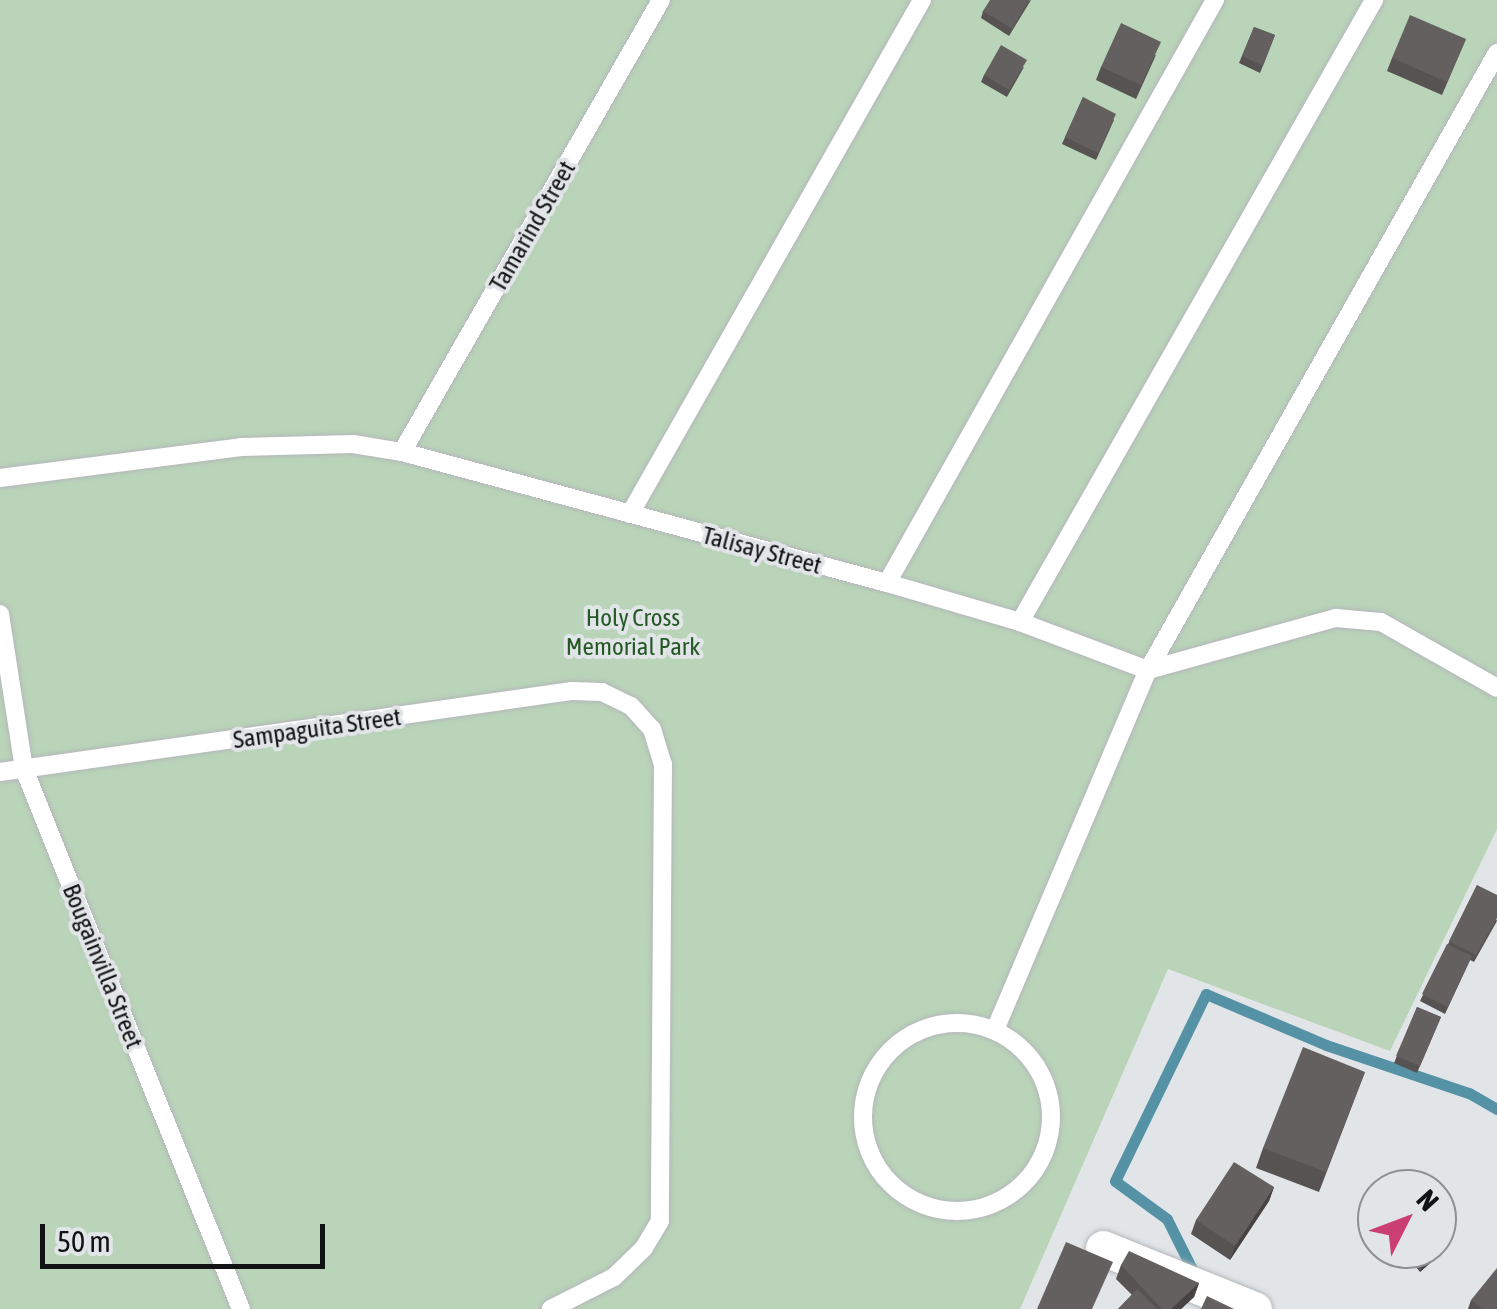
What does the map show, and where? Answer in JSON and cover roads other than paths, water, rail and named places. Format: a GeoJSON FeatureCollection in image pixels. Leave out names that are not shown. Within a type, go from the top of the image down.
{"type":"FeatureCollection","features":[{"type":"Feature","properties":{"kind":"street"},"geometry":{"type":"LineString","coordinates":[[1103,1248],[1254,1309]]}},
{"type":"Feature","properties":{"kind":"lane","name":"Tamarind Street"},"geometry":{"type":"LineString","coordinates":[[402,452],[660,0]]}},
{"type":"Feature","properties":{"kind":"lane"},"geometry":{"type":"LineString","coordinates":[[630,514],[922,0]]}},
{"type":"Feature","properties":{"kind":"lane"},"geometry":{"type":"LineString","coordinates":[[887,583],[1215,0]]}},
{"type":"Feature","properties":{"kind":"lane"},"geometry":{"type":"LineString","coordinates":[[1020,622],[1374,0]]}},
{"type":"Feature","properties":{"kind":"lane"},"geometry":{"type":"LineString","coordinates":[[995,1030],[1148,670],[1497,54]]}},
{"type":"Feature","properties":{"kind":"lane","name":"Talisay Street"},"geometry":{"type":"LineString","coordinates":[[0,478],[292,443],[353,444],[402,452],[887,583],[1020,622],[1148,670]]}},
{"type":"Feature","properties":{"kind":"lane","name":"Bougainvilla Street"},"geometry":{"type":"LineString","coordinates":[[0,614],[24,770],[241,1309]]}},
{"type":"Feature","properties":{"kind":"lane"},"geometry":{"type":"LineString","coordinates":[[1148,670],[1336,618],[1381,622],[1497,688]]}},
{"type":"Feature","properties":{"kind":"lane","name":"Sampaguita Street"},"geometry":{"type":"LineString","coordinates":[[0,772],[572,692],[602,692],[630,706],[652,729],[663,764],[660,1221],[644,1248],[614,1277],[551,1309]]}},
{"type":"Feature","properties":{"kind":"lane"},"geometry":{"type":"LineString","coordinates":[[952,1023],[995,1030],[1028,1054],[1048,1092],[1050,1136],[1043,1157],[1024,1184],[996,1203],[976,1210],[932,1208],[893,1187],[873,1160],[862,1128],[868,1084],[877,1065],[909,1034],[952,1023]]}},
{"type":"Feature","properties":{"kind":"waterway"},"geometry":{"type":"LineString","coordinates":[[1196,1277],[1167,1219],[1115,1181],[1206,994],[1326,1045],[1469,1093],[1497,1109]]}},
{"type":"Feature","properties":{"kind":"park label","name":"Holy Cross Memorial Park"},"geometry":{"type":"Point","coordinates":[633,632]}}]}
